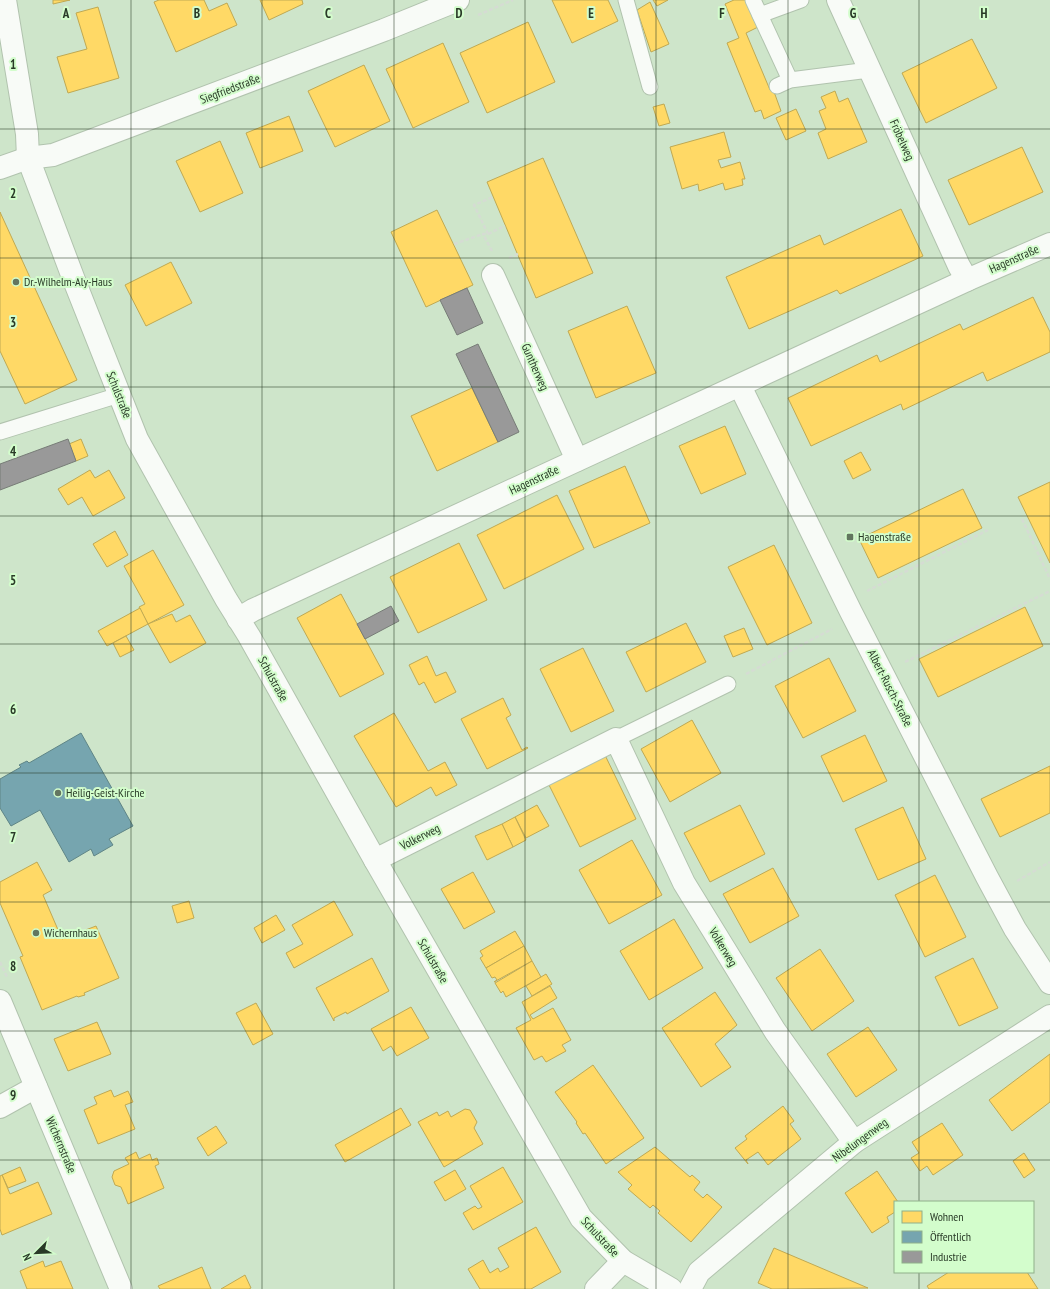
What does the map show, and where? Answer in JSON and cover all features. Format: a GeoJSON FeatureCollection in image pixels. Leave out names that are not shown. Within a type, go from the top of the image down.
{"type":"FeatureCollection","features":[{"type":"Feature","properties":{"kind":"street","name":"Schulstraße"},"geometry":{"type":"LineString","coordinates":[[5,0],[27,134],[28,158],[68,266],[137,439],[375,860],[581,1218],[622,1261],[671,1289]]}},
{"type":"Feature","properties":{"kind":"street","name":"Siegfriedstraße"},"geometry":{"type":"LineString","coordinates":[[0,168],[28,158],[53,155],[458,0]]}},
{"type":"Feature","properties":{"kind":"street","name":"Fröbelweg"},"geometry":{"type":"LineString","coordinates":[[838,0],[959,266],[967,280]]}},
{"type":"Feature","properties":{"kind":"street","name":"Hagenstraße"},"geometry":{"type":"LineString","coordinates":[[238,619],[253,610],[577,460],[967,280],[1050,244]]}},
{"type":"Feature","properties":{"kind":"street","name":"Guntherweg"},"geometry":{"type":"LineString","coordinates":[[493,265],[577,460]]}},
{"type":"Feature","properties":{"kind":"street","name":"Albert-Rusch-Straße"},"geometry":{"type":"LineString","coordinates":[[740,386],[851,612],[980,864],[1014,929],[1050,984]]}},
{"type":"Feature","properties":{"kind":"street","name":"Volkerweg"},"geometry":{"type":"LineString","coordinates":[[375,860],[616,739],[684,883],[775,1032],[854,1142]]}},
{"type":"Feature","properties":{"kind":"street","name":"Wichernstraße"},"geometry":{"type":"LineString","coordinates":[[0,1001],[121,1289]]}},
{"type":"Feature","properties":{"kind":"street","name":"Nibelungenweg"},"geometry":{"type":"LineString","coordinates":[[690,1289],[699,1272],[854,1142],[1050,1016]]}},
{"type":"Feature","properties":{"kind":"street"},"geometry":{"type":"LineString","coordinates":[[0,1107],[36,1087]]}},
{"type":"Feature","properties":{"kind":"street"},"geometry":{"type":"LineString","coordinates":[[596,1289],[622,1261]]}},
{"type":"Feature","properties":{"kind":"lane"},"geometry":{"type":"LineString","coordinates":[[626,0],[650,87]]}},
{"type":"Feature","properties":{"kind":"lane"},"geometry":{"type":"LineString","coordinates":[[753,0],[760,15],[784,83],[869,70]]}},
{"type":"Feature","properties":{"kind":"lane"},"geometry":{"type":"LineString","coordinates":[[760,15],[801,0]]}},
{"type":"Feature","properties":{"kind":"lane"},"geometry":{"type":"LineString","coordinates":[[0,432],[119,395]]}},
{"type":"Feature","properties":{"kind":"lane","name":"Volkerweg"},"geometry":{"type":"LineString","coordinates":[[616,739],[728,684]]}},
{"type":"Feature","properties":{"kind":"path"},"geometry":{"type":"LineString","coordinates":[[488,234],[474,206],[493,197]]}},
{"type":"Feature","properties":{"kind":"path"},"geometry":{"type":"LineString","coordinates":[[454,244],[483,234],[488,234],[505,226]]}},
{"type":"Feature","properties":{"kind":"path"},"geometry":{"type":"LineString","coordinates":[[483,234],[493,265]]}},
{"type":"Feature","properties":{"kind":"path"},"geometry":{"type":"LineString","coordinates":[[1022,519],[1050,579]]}},
{"type":"Feature","properties":{"kind":"path"},"geometry":{"type":"LineString","coordinates":[[861,594],[988,530]]}},
{"type":"Feature","properties":{"kind":"path"},"geometry":{"type":"LineString","coordinates":[[904,663],[1050,591]]}},
{"type":"Feature","properties":{"kind":"path"},"geometry":{"type":"LineString","coordinates":[[728,684],[837,627]]}},
{"type":"Feature","properties":{"kind":"path"},"geometry":{"type":"LineString","coordinates":[[1010,885],[1050,862]]}},
{"type":"Feature","properties":{"kind":"building: Wohnen"},"geometry":{"type":"Polygon","coordinates":[[[53,0],[70,0],[53,4],[53,0]]]}},
{"type":"Feature","properties":{"kind":"building: Wohnen"},"geometry":{"type":"Polygon","coordinates":[[[159,0],[204,0],[209,11],[227,3],[237,25],[176,52],[154,2],[159,0]]]}},
{"type":"Feature","properties":{"kind":"building: Wohnen"},"geometry":{"type":"Polygon","coordinates":[[[260,0],[302,0],[303,4],[269,20],[260,0]]]}},
{"type":"Feature","properties":{"kind":"building: Wohnen"},"geometry":{"type":"Polygon","coordinates":[[[552,0],[608,0],[618,21],[572,43],[552,0]]]}},
{"type":"Feature","properties":{"kind":"building: Wohnen"},"geometry":{"type":"Polygon","coordinates":[[[653,0],[668,0],[657,6],[653,0]]]}},
{"type":"Feature","properties":{"kind":"building: Wohnen"},"geometry":{"type":"Polygon","coordinates":[[[734,0],[747,0],[758,27],[746,33],[770,90],[773,89],[781,111],[764,119],[761,110],[755,112],[727,43],[739,38],[725,4],[734,0]]]}},
{"type":"Feature","properties":{"kind":"building: Wohnen"},"geometry":{"type":"Polygon","coordinates":[[[650,2],[669,44],[651,52],[637,10],[650,2]]]}},
{"type":"Feature","properties":{"kind":"building: Wohnen"},"geometry":{"type":"Polygon","coordinates":[[[98,7],[119,78],[68,93],[57,57],[87,49],[76,13],[98,7]]]}},
{"type":"Feature","properties":{"kind":"building: Wohnen"},"geometry":{"type":"Polygon","coordinates":[[[528,22],[555,82],[487,113],[460,53],[528,22]]]}},
{"type":"Feature","properties":{"kind":"building: Wohnen"},"geometry":{"type":"Polygon","coordinates":[[[972,39],[997,88],[926,123],[902,73],[972,39]]]}},
{"type":"Feature","properties":{"kind":"building: Wohnen"},"geometry":{"type":"Polygon","coordinates":[[[443,43],[469,102],[413,128],[386,69],[443,43]]]}},
{"type":"Feature","properties":{"kind":"building: Wohnen"},"geometry":{"type":"Polygon","coordinates":[[[364,65],[390,121],[335,147],[308,91],[364,65]]]}},
{"type":"Feature","properties":{"kind":"building: Wohnen"},"geometry":{"type":"Polygon","coordinates":[[[835,91],[839,102],[848,98],[867,142],[828,159],[818,133],[826,129],[819,111],[826,108],[821,97],[835,91]]]}},
{"type":"Feature","properties":{"kind":"building: Wohnen"},"geometry":{"type":"Polygon","coordinates":[[[664,104],[670,123],[659,126],[653,107],[664,104]]]}},
{"type":"Feature","properties":{"kind":"building: Wohnen"},"geometry":{"type":"Polygon","coordinates":[[[796,109],[806,131],[786,140],[776,118],[796,109]]]}},
{"type":"Feature","properties":{"kind":"building: Wohnen"},"geometry":{"type":"Polygon","coordinates":[[[289,116],[303,151],[260,168],[246,133],[289,116]]]}},
{"type":"Feature","properties":{"kind":"building: Wohnen"},"geometry":{"type":"Polygon","coordinates":[[[724,132],[731,157],[718,160],[721,168],[740,162],[745,179],[742,179],[743,185],[725,190],[723,183],[699,191],[698,184],[682,189],[670,147],[724,132]]]}},
{"type":"Feature","properties":{"kind":"building: Wohnen"},"geometry":{"type":"Polygon","coordinates":[[[220,141],[243,193],[200,212],[176,161],[220,141]]]}},
{"type":"Feature","properties":{"kind":"building: Wohnen"},"geometry":{"type":"Polygon","coordinates":[[[1022,147],[1043,192],[969,225],[948,180],[1022,147]]]}},
{"type":"Feature","properties":{"kind":"building: Wohnen"},"geometry":{"type":"Polygon","coordinates":[[[543,158],[593,273],[536,298],[487,182],[543,158]]]}},
{"type":"Feature","properties":{"kind":"building: Wohnen"},"geometry":{"type":"Polygon","coordinates":[[[901,209],[923,256],[840,294],[837,290],[749,329],[726,277],[820,235],[824,245],[901,209]]]}},
{"type":"Feature","properties":{"kind":"building: Wohnen"},"geometry":{"type":"Polygon","coordinates":[[[437,210],[473,285],[426,307],[391,232],[437,210]]]}},
{"type":"Feature","properties":{"kind":"building: Wohnen","name":"Dr.-Wilhelm-Aly-Haus"},"geometry":{"type":"Polygon","coordinates":[[[0,212],[77,380],[25,404],[0,351],[0,212]]]}},
{"type":"Feature","properties":{"kind":"building: Wohnen"},"geometry":{"type":"Polygon","coordinates":[[[171,262],[192,303],[146,326],[125,285],[171,262]]]}},
{"type":"Feature","properties":{"kind":"building: Wohnen"},"geometry":{"type":"Polygon","coordinates":[[[1033,297],[1050,332],[1050,352],[987,381],[983,372],[903,410],[901,404],[811,446],[788,398],[877,355],[880,362],[960,324],[963,330],[1033,297]]]}},
{"type":"Feature","properties":{"kind":"building: Wohnen"},"geometry":{"type":"Polygon","coordinates":[[[627,306],[656,373],[596,398],[568,331],[627,306]]]}},
{"type":"Feature","properties":{"kind":"building: Wohnen"},"geometry":{"type":"Polygon","coordinates":[[[472,388],[498,442],[437,471],[411,416],[472,388]]]}},
{"type":"Feature","properties":{"kind":"building: Wohnen"},"geometry":{"type":"Polygon","coordinates":[[[725,426],[746,474],[701,494],[679,446],[725,426]]]}},
{"type":"Feature","properties":{"kind":"building: Wohnen"},"geometry":{"type":"Polygon","coordinates":[[[81,439],[88,456],[76,461],[69,444],[81,439]]]}},
{"type":"Feature","properties":{"kind":"building: Wohnen"},"geometry":{"type":"Polygon","coordinates":[[[861,452],[871,470],[853,479],[844,461],[861,452]]]}},
{"type":"Feature","properties":{"kind":"building: Wohnen"},"geometry":{"type":"Polygon","coordinates":[[[625,466],[650,523],[594,548],[569,491],[625,466]]]}},
{"type":"Feature","properties":{"kind":"building: Wohnen"},"geometry":{"type":"Polygon","coordinates":[[[90,470],[95,478],[109,470],[125,498],[93,516],[82,497],[68,505],[58,489],[90,470]]]}},
{"type":"Feature","properties":{"kind":"building: Wohnen"},"geometry":{"type":"Polygon","coordinates":[[[1050,482],[1050,563],[1018,497],[1050,482]]]}},
{"type":"Feature","properties":{"kind":"building: Wohnen"},"geometry":{"type":"Polygon","coordinates":[[[963,489],[982,528],[878,578],[859,539],[963,489]]]}},
{"type":"Feature","properties":{"kind":"building: Wohnen"},"geometry":{"type":"Polygon","coordinates":[[[557,495],[584,549],[504,589],[477,535],[557,495]]]}},
{"type":"Feature","properties":{"kind":"building: Wohnen"},"geometry":{"type":"Polygon","coordinates":[[[115,531],[128,555],[107,567],[93,544],[115,531]]]}},
{"type":"Feature","properties":{"kind":"building: Wohnen"},"geometry":{"type":"Polygon","coordinates":[[[459,543],[487,600],[418,633],[390,577],[459,543]]]}},
{"type":"Feature","properties":{"kind":"building: Wohnen"},"geometry":{"type":"Polygon","coordinates":[[[774,545],[812,623],[767,645],[728,567],[774,545]]]}},
{"type":"Feature","properties":{"kind":"building: Wohnen"},"geometry":{"type":"Polygon","coordinates":[[[153,550],[184,605],[148,624],[139,607],[145,604],[124,566],[153,550]]]}},
{"type":"Feature","properties":{"kind":"building: Wohnen"},"geometry":{"type":"Polygon","coordinates":[[[341,594],[384,674],[340,697],[297,618],[341,594]]]}},
{"type":"Feature","properties":{"kind":"building: Wohnen"},"geometry":{"type":"Polygon","coordinates":[[[1025,607],[1043,646],[938,697],[919,659],[1025,607]]]}},
{"type":"Feature","properties":{"kind":"building: Wohnen"},"geometry":{"type":"Polygon","coordinates":[[[140,608],[148,624],[107,646],[98,631],[140,608]]]}},
{"type":"Feature","properties":{"kind":"building: Wohnen"},"geometry":{"type":"Polygon","coordinates":[[[172,614],[176,622],[190,615],[206,643],[170,663],[148,624],[172,614]]]}},
{"type":"Feature","properties":{"kind":"building: Wohnen"},"geometry":{"type":"Polygon","coordinates":[[[686,623],[706,662],[646,692],[626,652],[686,623]]]}},
{"type":"Feature","properties":{"kind":"building: Wohnen"},"geometry":{"type":"Polygon","coordinates":[[[744,628],[753,649],[733,657],[724,636],[744,628]]]}},
{"type":"Feature","properties":{"kind":"building: Wohnen"},"geometry":{"type":"Polygon","coordinates":[[[126,636],[134,650],[120,657],[113,643],[126,636]]]}},
{"type":"Feature","properties":{"kind":"building: Wohnen"},"geometry":{"type":"Polygon","coordinates":[[[583,648],[614,711],[571,732],[540,669],[583,648]]]}},
{"type":"Feature","properties":{"kind":"building: Wohnen"},"geometry":{"type":"Polygon","coordinates":[[[427,656],[436,676],[446,672],[456,692],[435,703],[424,682],[419,685],[409,665],[427,656]]]}},
{"type":"Feature","properties":{"kind":"building: Wohnen"},"geometry":{"type":"Polygon","coordinates":[[[829,658],[856,711],[803,738],[775,686],[829,658]]]}},
{"type":"Feature","properties":{"kind":"building: Wohnen"},"geometry":{"type":"Polygon","coordinates":[[[503,698],[511,715],[506,718],[522,750],[527,747],[528,748],[487,769],[461,719],[503,698]]]}},
{"type":"Feature","properties":{"kind":"building: Wohnen"},"geometry":{"type":"Polygon","coordinates":[[[394,713],[428,771],[445,762],[457,785],[436,796],[431,787],[396,807],[354,736],[394,713]]]}},
{"type":"Feature","properties":{"kind":"building: Wohnen"},"geometry":{"type":"Polygon","coordinates":[[[692,720],[721,773],[670,802],[641,749],[692,720]]]}},
{"type":"Feature","properties":{"kind":"building: Wohnen"},"geometry":{"type":"Polygon","coordinates":[[[865,735],[887,781],[843,802],[821,756],[865,735]]]}},
{"type":"Feature","properties":{"kind":"building: Wohnen"},"geometry":{"type":"Polygon","coordinates":[[[603,751],[636,819],[580,847],[546,779],[603,751]]]}},
{"type":"Feature","properties":{"kind":"building: Wohnen"},"geometry":{"type":"Polygon","coordinates":[[[1050,766],[1050,813],[1000,837],[981,799],[1050,766]]]}},
{"type":"Feature","properties":{"kind":"building: Wohnen"},"geometry":{"type":"Polygon","coordinates":[[[537,805],[549,826],[526,838],[515,817],[537,805]]]}},
{"type":"Feature","properties":{"kind":"building: Wohnen"},"geometry":{"type":"Polygon","coordinates":[[[740,805],[765,854],[710,882],[684,833],[740,805]]]}},
{"type":"Feature","properties":{"kind":"building: Wohnen"},"geometry":{"type":"Polygon","coordinates":[[[903,807],[926,859],[878,880],[855,829],[903,807]]]}},
{"type":"Feature","properties":{"kind":"building: Wohnen"},"geometry":{"type":"Polygon","coordinates":[[[515,817],[526,840],[513,847],[502,824],[515,817]]]}},
{"type":"Feature","properties":{"kind":"building: Wohnen"},"geometry":{"type":"Polygon","coordinates":[[[502,824],[513,847],[487,860],[475,836],[502,824]]]}},
{"type":"Feature","properties":{"kind":"building: Wohnen"},"geometry":{"type":"Polygon","coordinates":[[[632,840],[662,895],[609,924],[579,870],[632,840]]]}},
{"type":"Feature","properties":{"kind":"building: Wohnen","name":"Wichernhaus"},"geometry":{"type":"Polygon","coordinates":[[[37,862],[52,890],[43,895],[62,939],[96,926],[119,978],[84,993],[85,995],[77,996],[42,1010],[20,957],[23,956],[0,903],[0,882],[37,862]]]}},
{"type":"Feature","properties":{"kind":"building: Wohnen"},"geometry":{"type":"Polygon","coordinates":[[[773,868],[799,916],[750,943],[723,894],[773,868]]]}},
{"type":"Feature","properties":{"kind":"building: Wohnen"},"geometry":{"type":"Polygon","coordinates":[[[473,872],[495,912],[464,929],[441,889],[473,872]]]}},
{"type":"Feature","properties":{"kind":"building: Wohnen"},"geometry":{"type":"Polygon","coordinates":[[[935,875],[966,937],[925,957],[895,895],[935,875]]]}},
{"type":"Feature","properties":{"kind":"building: Wohnen"},"geometry":{"type":"Polygon","coordinates":[[[189,901],[194,918],[177,923],[172,906],[189,901]]]}},
{"type":"Feature","properties":{"kind":"building: Wohnen"},"geometry":{"type":"Polygon","coordinates":[[[334,901],[353,935],[294,968],[286,953],[303,944],[292,925],[334,901]]]}},
{"type":"Feature","properties":{"kind":"building: Wohnen"},"geometry":{"type":"Polygon","coordinates":[[[276,915],[285,930],[262,943],[254,928],[276,915]]]}},
{"type":"Feature","properties":{"kind":"building: Wohnen"},"geometry":{"type":"Polygon","coordinates":[[[674,919],[703,968],[649,1000],[620,951],[674,919]]]}},
{"type":"Feature","properties":{"kind":"building: Wohnen"},"geometry":{"type":"Polygon","coordinates":[[[515,931],[524,946],[486,968],[480,958],[483,956],[480,951],[515,931]]]}},
{"type":"Feature","properties":{"kind":"building: Wohnen"},"geometry":{"type":"Polygon","coordinates":[[[524,946],[532,961],[494,982],[497,980],[495,977],[492,978],[486,968],[524,946]]]}},
{"type":"Feature","properties":{"kind":"building: Wohnen"},"geometry":{"type":"Polygon","coordinates":[[[820,949],[854,1001],[812,1031],[776,978],[820,949]]]}},
{"type":"Feature","properties":{"kind":"building: Wohnen"},"geometry":{"type":"Polygon","coordinates":[[[372,958],[389,991],[347,1014],[346,1012],[334,1018],[334,1021],[316,988],[372,958]]]}},
{"type":"Feature","properties":{"kind":"building: Wohnen"},"geometry":{"type":"Polygon","coordinates":[[[973,958],[998,1008],[959,1026],[935,977],[973,958]]]}},
{"type":"Feature","properties":{"kind":"building: Wohnen"},"geometry":{"type":"Polygon","coordinates":[[[532,961],[541,977],[506,997],[503,991],[501,993],[495,983],[532,961]]]}},
{"type":"Feature","properties":{"kind":"building: Wohnen"},"geometry":{"type":"Polygon","coordinates":[[[546,974],[552,984],[532,996],[526,986],[546,974]]]}},
{"type":"Feature","properties":{"kind":"building: Wohnen"},"geometry":{"type":"Polygon","coordinates":[[[550,986],[557,998],[530,1015],[533,1019],[553,1008],[571,1040],[562,1045],[566,1051],[546,1062],[542,1056],[534,1060],[516,1028],[531,1020],[522,1002],[550,986]]]}},
{"type":"Feature","properties":{"kind":"building: Wohnen"},"geometry":{"type":"Polygon","coordinates":[[[715,992],[737,1025],[715,1044],[731,1067],[701,1087],[662,1028],[715,992]]]}},
{"type":"Feature","properties":{"kind":"building: Wohnen"},"geometry":{"type":"Polygon","coordinates":[[[256,1003],[273,1034],[253,1045],[236,1013],[256,1003]]]}},
{"type":"Feature","properties":{"kind":"building: Wohnen"},"geometry":{"type":"Polygon","coordinates":[[[411,1007],[429,1038],[397,1056],[391,1046],[383,1051],[371,1029],[411,1007]]]}},
{"type":"Feature","properties":{"kind":"building: Wohnen"},"geometry":{"type":"Polygon","coordinates":[[[97,1022],[111,1054],[68,1071],[54,1039],[97,1022]]]}},
{"type":"Feature","properties":{"kind":"building: Wohnen"},"geometry":{"type":"Polygon","coordinates":[[[868,1027],[897,1070],[856,1097],[827,1054],[868,1027]]]}},
{"type":"Feature","properties":{"kind":"building: Wohnen"},"geometry":{"type":"Polygon","coordinates":[[[1050,1054],[1050,1102],[1012,1131],[989,1100],[1050,1054]]]}},
{"type":"Feature","properties":{"kind":"building: Wohnen"},"geometry":{"type":"Polygon","coordinates":[[[593,1065],[644,1138],[606,1164],[585,1133],[583,1134],[576,1123],[577,1122],[555,1092],[593,1065]]]}},
{"type":"Feature","properties":{"kind":"building: Wohnen"},"geometry":{"type":"Polygon","coordinates":[[[111,1090],[114,1097],[128,1091],[133,1102],[125,1105],[135,1129],[98,1144],[84,1110],[97,1104],[94,1097],[111,1090]]]}},
{"type":"Feature","properties":{"kind":"building: Wohnen"},"geometry":{"type":"Polygon","coordinates":[[[783,1106],[794,1121],[790,1124],[801,1139],[768,1165],[758,1152],[746,1160],[748,1164],[735,1148],[747,1139],[745,1136],[783,1106]]]}},
{"type":"Feature","properties":{"kind":"building: Wohnen"},"geometry":{"type":"Polygon","coordinates":[[[401,1108],[411,1125],[345,1162],[335,1145],[401,1108]]]}},
{"type":"Feature","properties":{"kind":"building: Wohnen"},"geometry":{"type":"Polygon","coordinates":[[[465,1109],[470,1110],[477,1122],[474,1128],[483,1144],[444,1167],[418,1122],[437,1112],[439,1116],[448,1111],[451,1117],[465,1109]]]}},
{"type":"Feature","properties":{"kind":"building: Wohnen"},"geometry":{"type":"Polygon","coordinates":[[[942,1123],[963,1155],[933,1175],[927,1166],[920,1171],[911,1158],[919,1153],[912,1142],[942,1123]]]}},
{"type":"Feature","properties":{"kind":"building: Wohnen"},"geometry":{"type":"Polygon","coordinates":[[[216,1126],[227,1143],[208,1156],[197,1138],[216,1126]]]}},
{"type":"Feature","properties":{"kind":"building: Wohnen"},"geometry":{"type":"Polygon","coordinates":[[[655,1147],[690,1177],[692,1175],[700,1182],[694,1190],[703,1198],[707,1194],[722,1207],[691,1242],[658,1213],[660,1211],[653,1205],[650,1208],[628,1189],[632,1185],[618,1172],[655,1147]]]}},
{"type":"Feature","properties":{"kind":"building: Wohnen"},"geometry":{"type":"Polygon","coordinates":[[[136,1152],[139,1159],[150,1154],[152,1160],[157,1158],[159,1164],[155,1166],[164,1188],[128,1204],[121,1187],[115,1185],[112,1177],[114,1171],[129,1164],[125,1158],[136,1152]]]}},
{"type":"Feature","properties":{"kind":"building: Wohnen"},"geometry":{"type":"Polygon","coordinates":[[[1024,1153],[1035,1170],[1024,1178],[1013,1161],[1024,1153]]]}},
{"type":"Feature","properties":{"kind":"building: Wohnen"},"geometry":{"type":"Polygon","coordinates":[[[20,1167],[26,1181],[8,1188],[2,1175],[20,1167]]]}},
{"type":"Feature","properties":{"kind":"building: Wohnen"},"geometry":{"type":"Polygon","coordinates":[[[503,1167],[523,1202],[473,1230],[463,1213],[475,1206],[478,1209],[482,1207],[470,1186],[503,1167]]]}},
{"type":"Feature","properties":{"kind":"building: Wohnen"},"geometry":{"type":"Polygon","coordinates":[[[455,1170],[466,1189],[445,1201],[434,1182],[455,1170]]]}},
{"type":"Feature","properties":{"kind":"building: Wohnen"},"geometry":{"type":"Polygon","coordinates":[[[877,1171],[897,1201],[894,1201],[894,1213],[887,1217],[889,1222],[872,1233],[845,1193],[877,1171]]]}},
{"type":"Feature","properties":{"kind":"building: Wohnen"},"geometry":{"type":"Polygon","coordinates":[[[2,1175],[10,1194],[38,1182],[52,1214],[2,1235],[0,1229],[0,1176],[2,1175]]]}},
{"type":"Feature","properties":{"kind":"building: Wohnen"},"geometry":{"type":"Polygon","coordinates":[[[536,1227],[561,1272],[531,1289],[480,1289],[468,1269],[483,1260],[490,1273],[498,1268],[500,1272],[509,1267],[498,1248],[536,1227]]]}},
{"type":"Feature","properties":{"kind":"building: Wohnen"},"geometry":{"type":"Polygon","coordinates":[[[774,1248],[868,1288],[772,1289],[758,1283],[774,1248]]]}},
{"type":"Feature","properties":{"kind":"building: Wohnen"},"geometry":{"type":"Polygon","coordinates":[[[43,1261],[45,1267],[61,1261],[73,1289],[27,1289],[20,1271],[43,1261]]]}},
{"type":"Feature","properties":{"kind":"building: Wohnen"},"geometry":{"type":"Polygon","coordinates":[[[202,1267],[211,1289],[160,1289],[158,1286],[202,1267]]]}},
{"type":"Feature","properties":{"kind":"building: Wohnen"},"geometry":{"type":"Polygon","coordinates":[[[947,1273],[1028,1273],[1038,1289],[929,1289],[927,1286],[947,1273]]]}},
{"type":"Feature","properties":{"kind":"building: Wohnen"},"geometry":{"type":"Polygon","coordinates":[[[245,1275],[251,1288],[221,1289],[245,1275]]]}},
{"type":"Feature","properties":{"kind":"building: Öffentlich","name":"Heilig-Geist-Kirche"},"geometry":{"type":"Polygon","coordinates":[[[81,733],[133,826],[109,839],[113,845],[94,856],[91,849],[69,862],[40,810],[11,826],[0,808],[0,779],[21,767],[19,765],[27,761],[29,763],[81,733]]]}},
{"type":"Feature","properties":{"kind":"building: Industrie"},"geometry":{"type":"Polygon","coordinates":[[[467,288],[483,323],[457,335],[440,300],[467,288]]]}},
{"type":"Feature","properties":{"kind":"building: Industrie"},"geometry":{"type":"Polygon","coordinates":[[[478,344],[519,432],[498,442],[456,354],[478,344]]]}},
{"type":"Feature","properties":{"kind":"building: Industrie"},"geometry":{"type":"Polygon","coordinates":[[[68,439],[76,461],[0,490],[0,464],[68,439]]]}},
{"type":"Feature","properties":{"kind":"building: Industrie"},"geometry":{"type":"Polygon","coordinates":[[[391,606],[399,621],[365,639],[357,624],[391,606]]]}},
{"type":"Feature","properties":{"kind":"place","name":"Dr.-Wilhelm-Aly-Haus"},"geometry":{"type":"Point","coordinates":[16,282]}},
{"type":"Feature","properties":{"kind":"place","name":"Hagenstraße"},"geometry":{"type":"Point","coordinates":[850,537]}},
{"type":"Feature","properties":{"kind":"place","name":"Heilig-Geist-Kirche"},"geometry":{"type":"Point","coordinates":[58,793]}},
{"type":"Feature","properties":{"kind":"place","name":"Wichernhaus"},"geometry":{"type":"Point","coordinates":[36,933]}}]}
